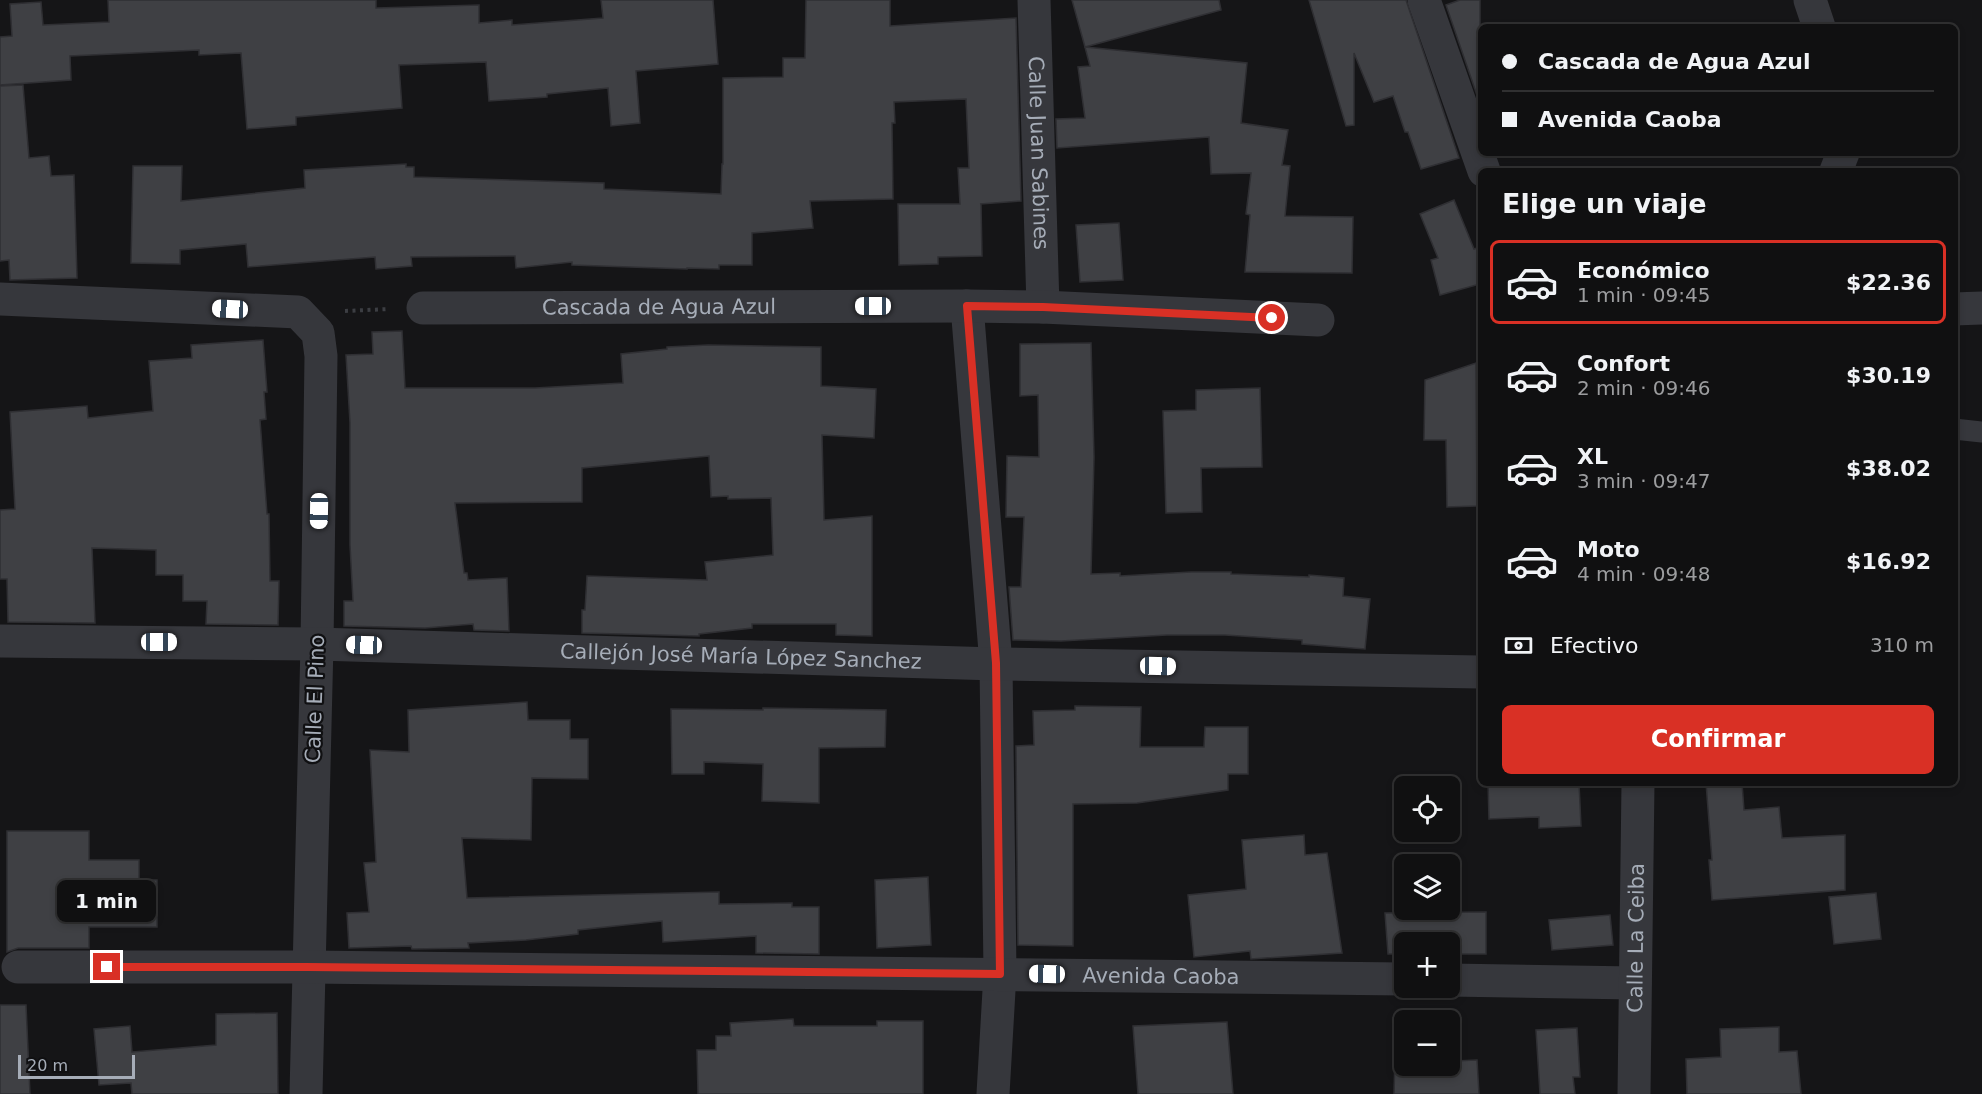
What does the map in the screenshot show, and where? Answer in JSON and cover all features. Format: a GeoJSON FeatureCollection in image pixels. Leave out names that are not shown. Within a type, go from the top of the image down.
{"type":"FeatureCollection","features":[{"type":"Feature","properties":{"kind":"street","name":"Calle Juan Sabines"},"geometry":{"type":"LineString","coordinates":[[1034,0],[1043,307]]}},
{"type":"Feature","properties":{"kind":"street"},"geometry":{"type":"LineString","coordinates":[[1424,0],[1478,154]]}},
{"type":"Feature","properties":{"kind":"street"},"geometry":{"type":"LineString","coordinates":[[1810,0],[1818,24]]}},
{"type":"Feature","properties":{"kind":"street"},"geometry":{"type":"LineString","coordinates":[[0,299],[298,312]]}},
{"type":"Feature","properties":{"kind":"street"},"geometry":{"type":"LineString","coordinates":[[967,306],[996,663],[1000,974],[993,1094]]}},
{"type":"Feature","properties":{"kind":"street","name":"Cascada de Agua Azul"},"geometry":{"type":"LineString","coordinates":[[423,308],[1043,307],[1318,320]]}},
{"type":"Feature","properties":{"kind":"street"},"geometry":{"type":"LineString","coordinates":[[1958,309],[1982,308]]}},
{"type":"Feature","properties":{"kind":"street","name":"Calle El Pino"},"geometry":{"type":"LineString","coordinates":[[298,312],[318,333],[321,356],[317,644],[306,1094]]}},
{"type":"Feature","properties":{"kind":"street","name":"Callejón José María López Sanchez"},"geometry":{"type":"LineString","coordinates":[[0,641],[317,644],[996,663],[1478,672]]}},
{"type":"Feature","properties":{"kind":"street","name":"Calle La Ceiba"},"geometry":{"type":"LineString","coordinates":[[1634,1094],[1638,786]]}},
{"type":"Feature","properties":{"kind":"street","name":"Avenida Caoba"},"geometry":{"type":"LineString","coordinates":[[18,967],[308,967],[1394,979]]}},
{"type":"Feature","properties":{"kind":"street"},"geometry":{"type":"LineString","coordinates":[[1460,980],[1635,983]]}},
{"type":"Feature","properties":{"kind":"lane"},"geometry":{"type":"LineString","coordinates":[[1958,429],[1982,432]]}},
{"type":"Feature","properties":{"kind":"path"},"geometry":{"type":"LineString","coordinates":[[298,312],[423,308]]}},
{"type":"Feature","properties":{"kind":"building"},"geometry":{"type":"Polygon","coordinates":[[[108,0],[376,0],[376,8],[479,5],[479,23],[512,20],[512,25],[603,18],[601,0],[713,0],[718,64],[636,71],[640,123],[611,126],[608,88],[547,94],[547,97],[489,101],[486,62],[399,65],[402,108],[296,117],[296,125],[247,129],[241,53],[199,55],[199,50],[70,56],[71,80],[0,85],[0,37],[12,36],[10,4],[41,2],[43,25],[109,22],[108,0]]]}},
{"type":"Feature","properties":{"kind":"building"},"geometry":{"type":"Polygon","coordinates":[[[806,0],[890,0],[890,26],[1016,18],[1021,201],[980,204],[982,256],[938,257],[938,264],[899,265],[898,204],[960,204],[958,168],[969,168],[966,99],[894,102],[893,199],[810,201],[813,228],[752,233],[752,265],[719,265],[719,269],[687,269],[572,265],[572,262],[516,268],[515,256],[411,257],[412,266],[376,269],[375,257],[248,267],[246,244],[180,250],[180,264],[131,263],[133,166],[182,166],[181,201],[305,188],[304,170],[406,164],[406,167],[414,167],[414,177],[604,183],[604,189],[721,194],[723,78],[783,77],[783,58],[805,58],[806,0]]]}},
{"type":"Feature","properties":{"kind":"building"},"geometry":{"type":"Polygon","coordinates":[[[1072,0],[1219,0],[1221,10],[1085,47],[1072,0]]]}},
{"type":"Feature","properties":{"kind":"building"},"geometry":{"type":"Polygon","coordinates":[[[1309,0],[1406,0],[1459,158],[1421,169],[1393,96],[1374,102],[1354,53],[1354,125],[1346,126],[1309,0]]]}},
{"type":"Feature","properties":{"kind":"building"},"geometry":{"type":"Polygon","coordinates":[[[1460,0],[1480,0],[1478,98],[1446,5],[1460,0]]]}},
{"type":"Feature","properties":{"kind":"building"},"geometry":{"type":"Polygon","coordinates":[[[1085,47],[1247,63],[1241,123],[1288,130],[1282,165],[1290,166],[1285,216],[1353,217],[1352,273],[1245,272],[1250,215],[1246,214],[1251,173],[1211,174],[1209,137],[1057,148],[1056,119],[1085,118],[1078,67],[1090,66],[1085,47]]]}},
{"type":"Feature","properties":{"kind":"building"},"geometry":{"type":"Polygon","coordinates":[[[23,85],[29,158],[49,156],[51,176],[74,175],[77,278],[10,280],[9,260],[0,261],[0,86],[23,85]]]}},
{"type":"Feature","properties":{"kind":"building"},"geometry":{"type":"Polygon","coordinates":[[[1454,200],[1474,249],[1478,248],[1478,285],[1440,295],[1431,260],[1438,258],[1420,214],[1454,200]]]}},
{"type":"Feature","properties":{"kind":"building"},"geometry":{"type":"Polygon","coordinates":[[[1119,223],[1123,280],[1080,282],[1076,225],[1119,223]]]}},
{"type":"Feature","properties":{"kind":"building"},"geometry":{"type":"Polygon","coordinates":[[[402,331],[405,388],[535,388],[623,383],[621,354],[667,349],[667,347],[708,345],[821,347],[821,386],[876,389],[874,438],[822,435],[824,520],[872,516],[872,636],[836,635],[836,624],[752,624],[752,628],[699,634],[699,636],[582,633],[582,610],[585,610],[587,576],[707,580],[705,562],[773,555],[771,498],[711,497],[709,456],[582,468],[582,502],[455,503],[464,573],[467,573],[468,580],[507,578],[509,631],[474,630],[473,624],[425,628],[344,626],[344,601],[353,601],[350,545],[350,423],[346,355],[373,354],[372,332],[402,331]]]}},
{"type":"Feature","properties":{"kind":"building"},"geometry":{"type":"Polygon","coordinates":[[[263,340],[267,392],[264,392],[266,419],[260,420],[267,514],[269,514],[270,581],[279,581],[278,625],[206,624],[207,601],[183,601],[183,575],[156,575],[156,550],[92,548],[95,623],[8,622],[7,579],[0,579],[0,510],[15,509],[10,412],[87,406],[88,418],[153,411],[149,361],[192,358],[191,345],[263,340]]]}},
{"type":"Feature","properties":{"kind":"building"},"geometry":{"type":"Polygon","coordinates":[[[1091,343],[1094,457],[1091,574],[1120,573],[1120,576],[1231,572],[1231,574],[1344,578],[1343,596],[1370,599],[1365,649],[1302,644],[1302,640],[1225,635],[1167,635],[1061,641],[1013,640],[1009,587],[1021,587],[1024,517],[1006,517],[1007,456],[1039,457],[1038,395],[1020,396],[1020,344],[1091,343]]]}},
{"type":"Feature","properties":{"kind":"building"},"geometry":{"type":"Polygon","coordinates":[[[1476,363],[1477,506],[1447,507],[1446,440],[1424,440],[1425,380],[1476,363]]]}},
{"type":"Feature","properties":{"kind":"building"},"geometry":{"type":"Polygon","coordinates":[[[1260,388],[1262,467],[1201,468],[1202,512],[1166,513],[1163,411],[1196,410],[1196,390],[1260,388]]]}},
{"type":"Feature","properties":{"kind":"building"},"geometry":{"type":"Polygon","coordinates":[[[527,702],[528,720],[570,720],[570,739],[588,739],[588,779],[532,778],[531,840],[462,838],[467,898],[719,892],[719,904],[792,903],[792,907],[819,907],[819,954],[756,953],[756,936],[663,942],[662,921],[578,930],[578,934],[526,940],[468,943],[469,948],[412,949],[411,946],[349,948],[347,913],[369,912],[364,863],[376,862],[370,750],[409,752],[408,710],[527,702]]]}},
{"type":"Feature","properties":{"kind":"building"},"geometry":{"type":"Polygon","coordinates":[[[1075,706],[1141,707],[1140,747],[1204,747],[1205,727],[1248,727],[1248,774],[1228,774],[1228,790],[1137,803],[1073,804],[1073,946],[1018,945],[1016,746],[1034,745],[1033,711],[1075,710],[1075,706]]]}},
{"type":"Feature","properties":{"kind":"building"},"geometry":{"type":"Polygon","coordinates":[[[763,708],[886,710],[885,747],[819,748],[819,803],[762,801],[763,764],[704,762],[704,774],[672,774],[671,709],[763,710],[763,708]]]}},
{"type":"Feature","properties":{"kind":"building"},"geometry":{"type":"Polygon","coordinates":[[[1488,786],[1579,786],[1581,826],[1539,828],[1539,817],[1489,819],[1488,786]]]}},
{"type":"Feature","properties":{"kind":"building"},"geometry":{"type":"Polygon","coordinates":[[[1706,786],[1742,786],[1744,810],[1779,807],[1782,838],[1845,835],[1845,890],[1712,900],[1709,860],[1712,860],[1706,786]]]}},
{"type":"Feature","properties":{"kind":"building"},"geometry":{"type":"Polygon","coordinates":[[[7,831],[89,831],[89,860],[139,860],[139,880],[157,880],[157,927],[89,927],[89,948],[18,948],[7,952],[7,831]]]}},
{"type":"Feature","properties":{"kind":"building"},"geometry":{"type":"Polygon","coordinates":[[[1304,835],[1305,855],[1327,853],[1342,953],[1251,959],[1250,951],[1194,957],[1188,895],[1246,889],[1242,840],[1304,835]]]}},
{"type":"Feature","properties":{"kind":"building"},"geometry":{"type":"Polygon","coordinates":[[[928,877],[931,945],[877,948],[875,880],[928,877]]]}},
{"type":"Feature","properties":{"kind":"building"},"geometry":{"type":"Polygon","coordinates":[[[1876,893],[1881,939],[1834,944],[1829,897],[1876,893]]]}},
{"type":"Feature","properties":{"kind":"building"},"geometry":{"type":"Polygon","coordinates":[[[1460,912],[1486,912],[1486,954],[1460,954],[1460,932],[1394,932],[1394,954],[1388,954],[1385,913],[1394,913],[1394,920],[1460,920],[1460,912]]]}},
{"type":"Feature","properties":{"kind":"building"},"geometry":{"type":"Polygon","coordinates":[[[1610,915],[1613,945],[1552,950],[1549,920],[1610,915]]]}},
{"type":"Feature","properties":{"kind":"building"},"geometry":{"type":"Polygon","coordinates":[[[0,1005],[26,1005],[30,1094],[0,1094],[0,1005]]]}},
{"type":"Feature","properties":{"kind":"building"},"geometry":{"type":"Polygon","coordinates":[[[277,1013],[278,1094],[132,1094],[131,1083],[99,1085],[94,1029],[130,1026],[132,1052],[216,1045],[216,1014],[277,1013]]]}},
{"type":"Feature","properties":{"kind":"building"},"geometry":{"type":"Polygon","coordinates":[[[793,1019],[794,1026],[877,1026],[877,1021],[923,1021],[923,1094],[698,1094],[697,1050],[716,1050],[716,1036],[731,1036],[730,1023],[793,1019]]]}},
{"type":"Feature","properties":{"kind":"building"},"geometry":{"type":"Polygon","coordinates":[[[1227,1022],[1233,1094],[1138,1094],[1133,1026],[1227,1022]]]}},
{"type":"Feature","properties":{"kind":"building"},"geometry":{"type":"Polygon","coordinates":[[[1779,1027],[1779,1052],[1797,1051],[1801,1094],[1687,1094],[1686,1059],[1721,1057],[1720,1029],[1779,1027]]]}},
{"type":"Feature","properties":{"kind":"building"},"geometry":{"type":"Polygon","coordinates":[[[1577,1028],[1580,1077],[1573,1077],[1575,1094],[1540,1094],[1536,1030],[1577,1028]]]}},
{"type":"Feature","properties":{"kind":"building"},"geometry":{"type":"Polygon","coordinates":[[[1477,1060],[1479,1094],[1394,1094],[1394,1076],[1460,1076],[1460,1061],[1477,1060]]]}},
{"type":"Feature","properties":{"kind":"route"},"geometry":{"type":"LineString","coordinates":[[107,967],[1000,974],[996,663],[967,306],[1043,307],[1272,318]]}}]}
